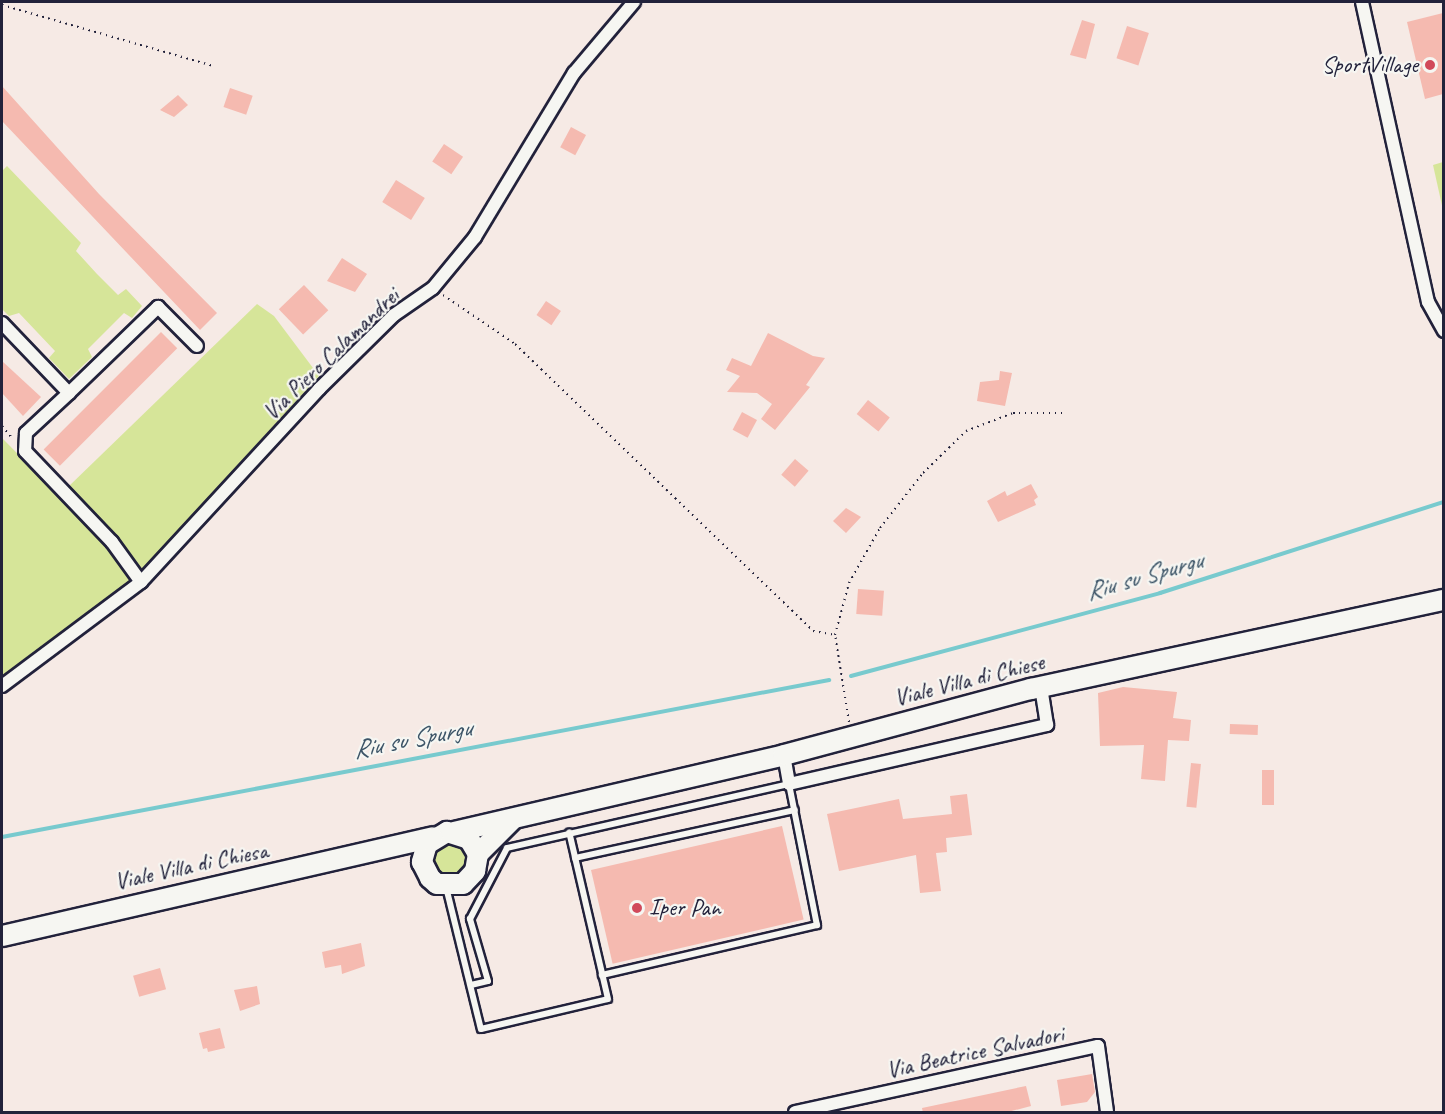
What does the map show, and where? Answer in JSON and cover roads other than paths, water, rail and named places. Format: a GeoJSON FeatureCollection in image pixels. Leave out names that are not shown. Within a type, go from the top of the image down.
{"type":"FeatureCollection","features":[{"type":"Feature","properties":{"kind":"main road","name":"Viale Villa di Chiese"},"geometry":{"type":"LineString","coordinates":[[511,821],[784,755],[1041,687],[1443,600]]}},
{"type":"Feature","properties":{"kind":"main road","name":"Viale Villa di Chiesa"},"geometry":{"type":"LineString","coordinates":[[2,936],[454,832],[511,821]]}},
{"type":"Feature","properties":{"kind":"main road"},"geometry":{"type":"LineString","coordinates":[[392,848],[422,862],[430,878],[446,887],[470,879],[478,854],[511,821]]}},
{"type":"Feature","properties":{"kind":"main road"},"geometry":{"type":"LineString","coordinates":[[454,832],[469,839],[478,854]]}},
{"type":"Feature","properties":{"kind":"main road"},"geometry":{"type":"LineString","coordinates":[[422,862],[427,844],[433,837]]}},
{"type":"Feature","properties":{"kind":"street","name":"Via Piero Calamandrei"},"geometry":{"type":"LineString","coordinates":[[2,686],[141,582],[319,390],[394,315],[433,288],[475,237],[574,73],[634,2]]}},
{"type":"Feature","properties":{"kind":"street"},"geometry":{"type":"LineString","coordinates":[[1362,2],[1428,302],[1443,329]]}},
{"type":"Feature","properties":{"kind":"street"},"geometry":{"type":"LineString","coordinates":[[141,582],[112,542],[25,451],[26,433],[158,307],[196,346]]}},
{"type":"Feature","properties":{"kind":"street"},"geometry":{"type":"LineString","coordinates":[[2,323],[69,393]]}},
{"type":"Feature","properties":{"kind":"street"},"geometry":{"type":"LineString","coordinates":[[784,755],[789,784],[1047,725],[1041,687]]}},
{"type":"Feature","properties":{"kind":"street","name":"Via Beatrice Salvadori"},"geometry":{"type":"LineString","coordinates":[[795,1113],[1098,1046],[1107,1113]]}},
{"type":"Feature","properties":{"kind":"lane"},"geometry":{"type":"LineString","coordinates":[[471,985],[488,981],[470,919],[507,848],[569,832],[789,784],[817,925],[602,975]]}},
{"type":"Feature","properties":{"kind":"lane"},"geometry":{"type":"LineString","coordinates":[[575,858],[795,810]]}},
{"type":"Feature","properties":{"kind":"lane"},"geometry":{"type":"LineString","coordinates":[[446,887],[481,1029],[608,999],[569,832]]}},
{"type":"Feature","properties":{"kind":"lane"},"geometry":{"type":"LineString","coordinates":[[462,949],[478,946]]}},
{"type":"Feature","properties":{"kind":"waterway","name":"Riu su Spurgu"},"geometry":{"type":"LineString","coordinates":[[851,676],[1160,593],[1444,502]]}},
{"type":"Feature","properties":{"kind":"waterway","name":"Riu su Spurgu"},"geometry":{"type":"LineString","coordinates":[[2,837],[829,680]]}},
{"type":"Feature","properties":{"kind":"place","name":"SportVillage"},"geometry":{"type":"Point","coordinates":[1430,65]}},
{"type":"Feature","properties":{"kind":"place","name":"Iper Pan"},"geometry":{"type":"Point","coordinates":[637,908]}}]}
